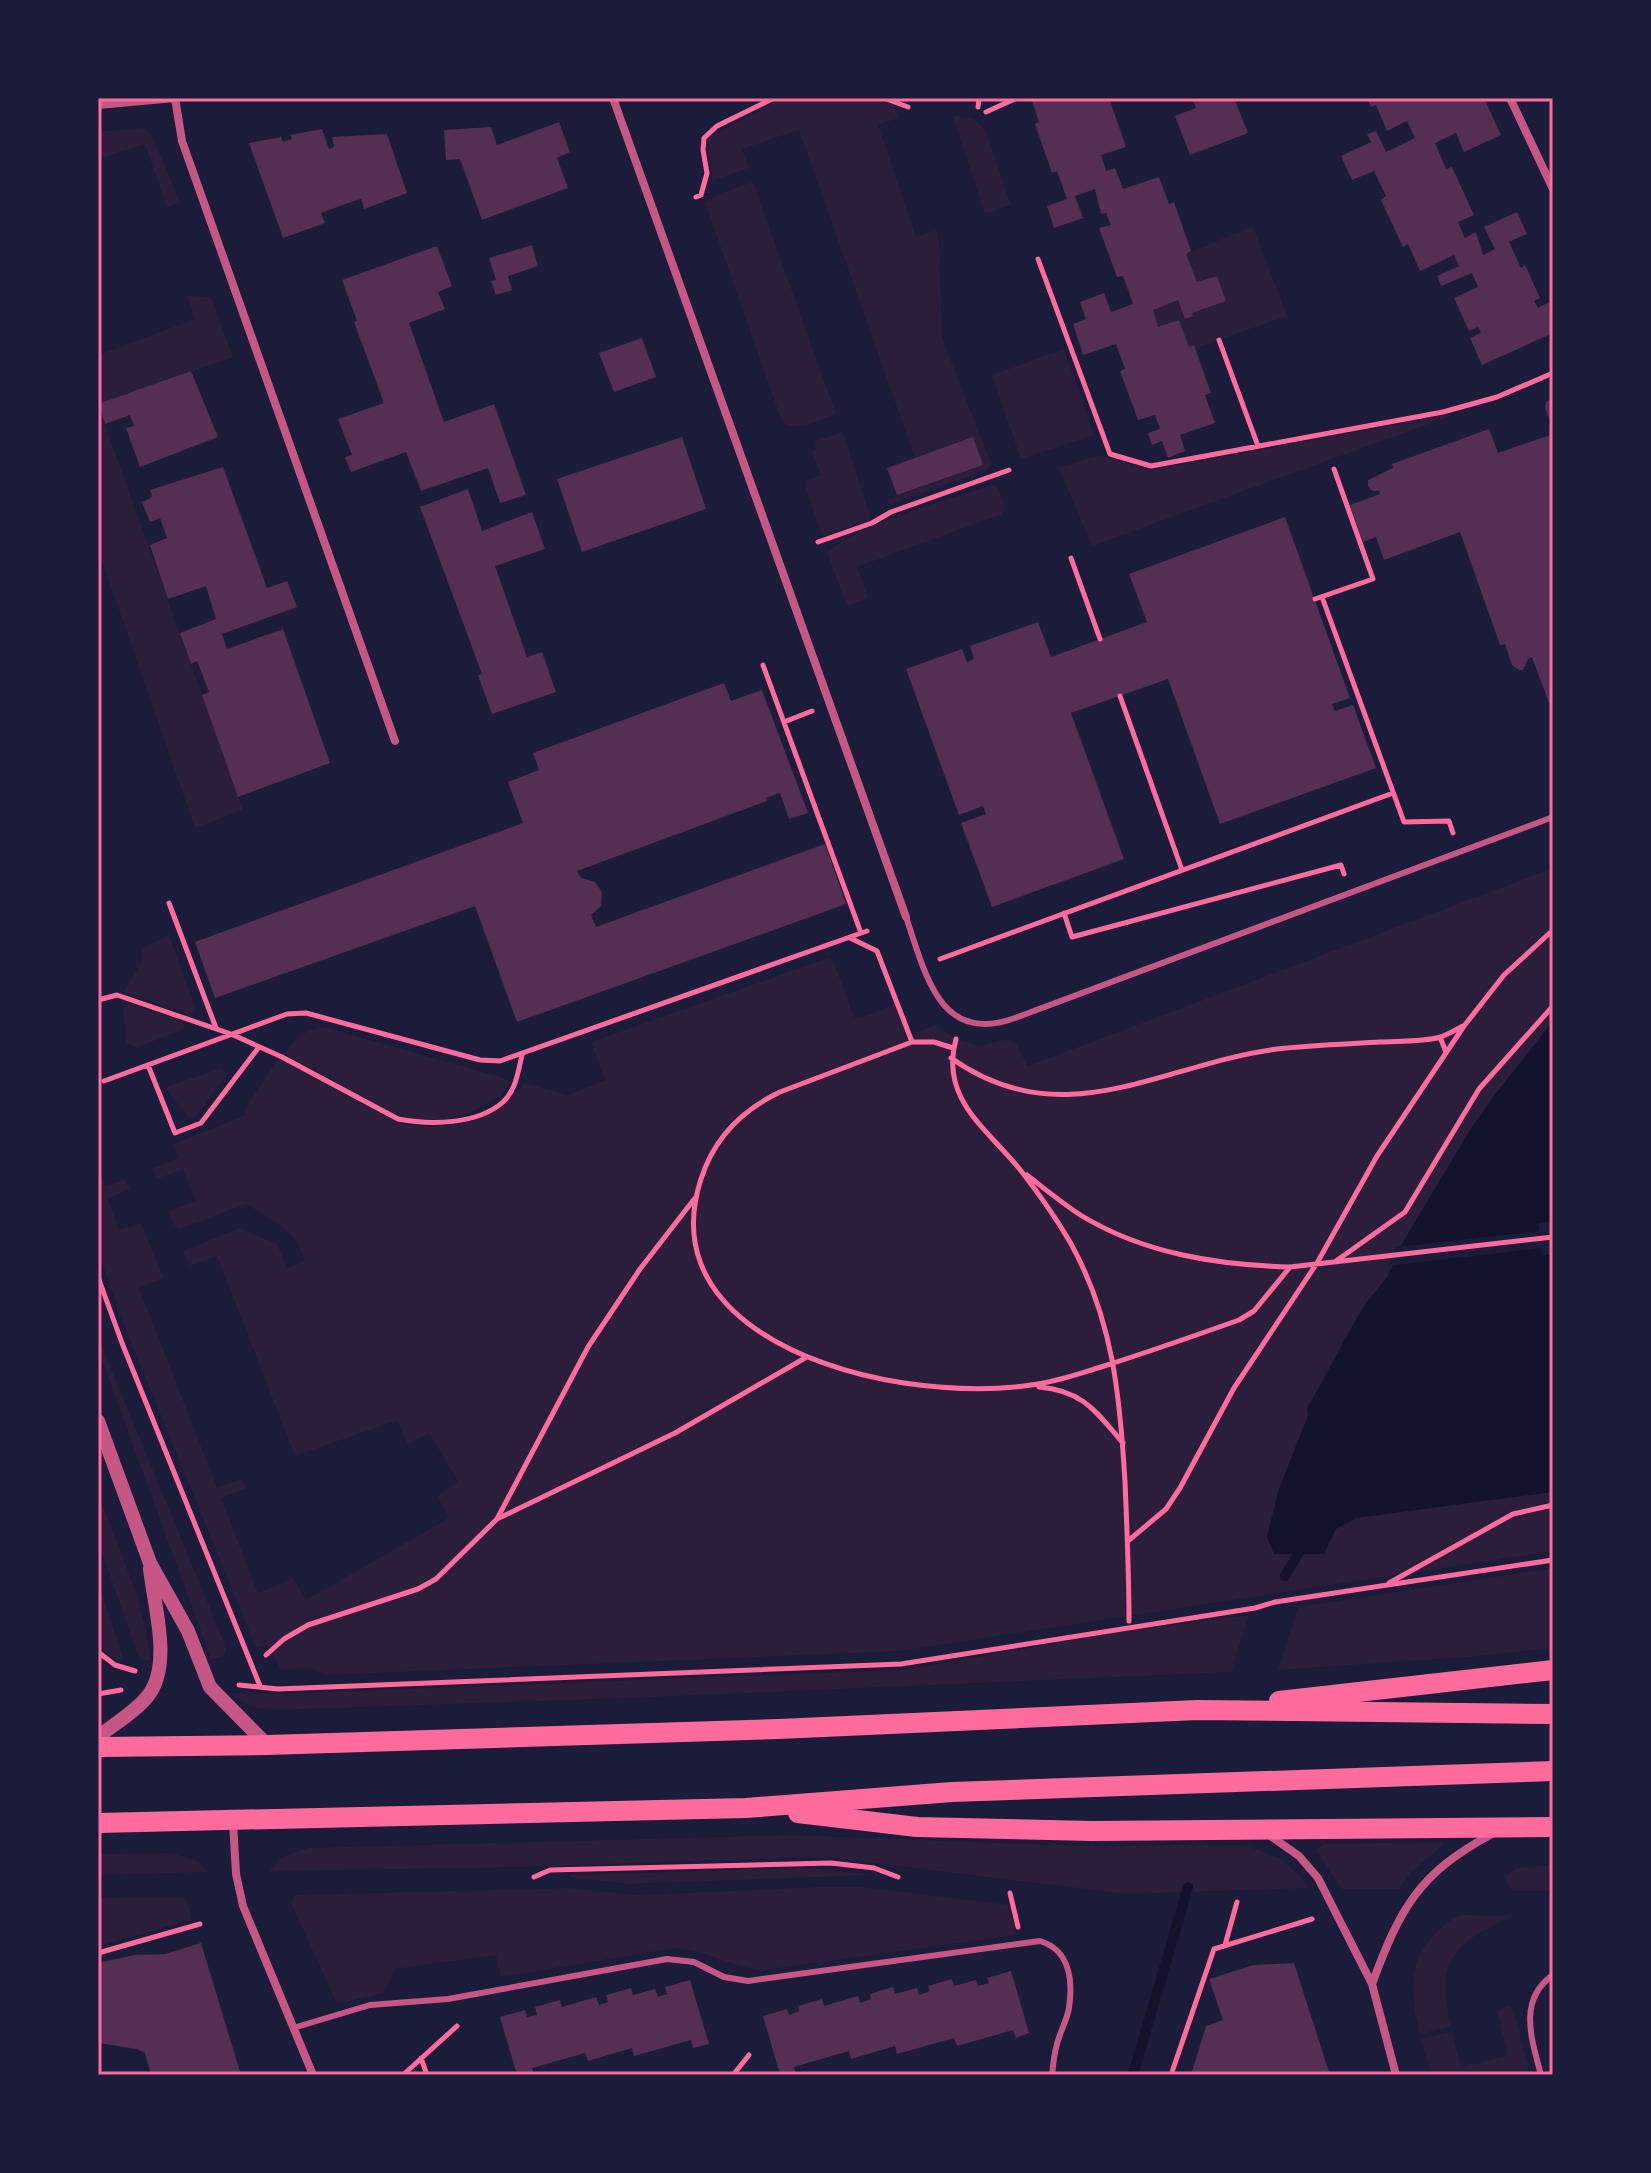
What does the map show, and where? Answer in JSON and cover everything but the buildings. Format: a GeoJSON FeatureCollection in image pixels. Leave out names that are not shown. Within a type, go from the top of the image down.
{"type":"FeatureCollection","features":[{"type":"Feature","properties":{"kind":"main road"},"geometry":{"type":"LineString","coordinates":[[1197,1710],[1553,1670]]}},
{"type":"Feature","properties":{"kind":"main road"},"geometry":{"type":"LineString","coordinates":[[98,1747],[267,1745],[764,1729],[1197,1710],[1553,1714]]}},
{"type":"Feature","properties":{"kind":"main road"},"geometry":{"type":"LineString","coordinates":[[98,1823],[746,1808],[952,1792],[1553,1771]]}},
{"type":"Feature","properties":{"kind":"main road"},"geometry":{"type":"LineString","coordinates":[[746,1808],[917,1827],[1092,1831],[1553,1827]]}},
{"type":"Feature","properties":{"kind":"street"},"geometry":{"type":"LineString","coordinates":[[98,105],[175,98],[182,141],[395,741]]}},
{"type":"Feature","properties":{"kind":"street"},"geometry":{"type":"LineString","coordinates":[[613,98],[906,917]]}},
{"type":"Feature","properties":{"kind":"street"},"geometry":{"type":"LineString","coordinates":[[1510,98],[1553,189]]}},
{"type":"Feature","properties":{"kind":"street"},"geometry":{"type":"LineString","coordinates":[[98,1421],[150,1563],[188,1631],[210,1687],[267,1745]]}},
{"type":"Feature","properties":{"kind":"street"},"geometry":{"type":"LineString","coordinates":[[98,1737],[146,1698],[160,1670],[161,1653],[150,1563]]}},
{"type":"Feature","properties":{"kind":"street"},"geometry":{"type":"LineString","coordinates":[[233,1822],[236,1874],[243,1906],[313,2075]]}},
{"type":"Feature","properties":{"kind":"street"},"geometry":{"type":"LineString","coordinates":[[1372,1984],[1401,1918],[1424,1883],[1452,1857],[1503,1828]]}},
{"type":"Feature","properties":{"kind":"street"},"geometry":{"type":"LineString","coordinates":[[1259,1829],[1299,1856],[1318,1878],[1372,1984],[1396,2075]]}},
{"type":"Feature","properties":{"kind":"lane"},"geometry":{"type":"LineString","coordinates":[[906,917],[929,986],[942,1003],[964,1022],[982,1026],[1015,1018],[1553,817]]}},
{"type":"Feature","properties":{"kind":"lane"},"geometry":{"type":"LineString","coordinates":[[293,2028],[370,2005],[448,1999],[667,1959],[694,1962],[724,1977],[748,1981],[1040,1941],[1051,1944],[1060,1952],[1070,1972],[1069,2009],[1057,2043],[1052,2075]]}},
{"type":"Feature","properties":{"kind":"lane"},"geometry":{"type":"LineString","coordinates":[[1541,2075],[1529,2028],[1529,2014],[1539,1989],[1553,1975]]}},
{"type":"Feature","properties":{"kind":"path"},"geometry":{"type":"LineString","coordinates":[[696,197],[701,195],[706,184],[704,138],[717,126],[774,98]]}},
{"type":"Feature","properties":{"kind":"path"},"geometry":{"type":"LineString","coordinates":[[884,98],[908,107]]}},
{"type":"Feature","properties":{"kind":"path"},"geometry":{"type":"LineString","coordinates":[[978,107],[979,98]]}},
{"type":"Feature","properties":{"kind":"path"},"geometry":{"type":"LineString","coordinates":[[986,112],[1017,98]]}},
{"type":"Feature","properties":{"kind":"path"},"geometry":{"type":"LineString","coordinates":[[1038,259],[1110,454],[1151,466],[1443,412],[1497,397],[1553,373]]}},
{"type":"Feature","properties":{"kind":"path"},"geometry":{"type":"LineString","coordinates":[[1219,340],[1258,446]]}},
{"type":"Feature","properties":{"kind":"path"},"geometry":{"type":"LineString","coordinates":[[1315,599],[1373,579],[1334,469]]}},
{"type":"Feature","properties":{"kind":"path"},"geometry":{"type":"LineString","coordinates":[[818,542],[1009,470]]}},
{"type":"Feature","properties":{"kind":"path"},"geometry":{"type":"LineString","coordinates":[[1071,558],[1100,639]]}},
{"type":"Feature","properties":{"kind":"path"},"geometry":{"type":"LineString","coordinates":[[1322,597],[1404,822],[1449,821],[1453,833]]}},
{"type":"Feature","properties":{"kind":"path"},"geometry":{"type":"LineString","coordinates":[[104,1081],[287,1014],[306,1013],[480,1060],[500,1061],[864,932],[763,665]]}},
{"type":"Feature","properties":{"kind":"path"},"geometry":{"type":"LineString","coordinates":[[1120,696],[1182,870]]}},
{"type":"Feature","properties":{"kind":"path"},"geometry":{"type":"LineString","coordinates":[[784,722],[812,711]]}},
{"type":"Feature","properties":{"kind":"path"},"geometry":{"type":"LineString","coordinates":[[940,959],[1393,793]]}},
{"type":"Feature","properties":{"kind":"path"},"geometry":{"type":"LineString","coordinates":[[1064,913],[1072,937],[1341,865],[1344,874]]}},
{"type":"Feature","properties":{"kind":"path"},"geometry":{"type":"LineString","coordinates":[[169,903],[216,1029]]}},
{"type":"Feature","properties":{"kind":"path"},"geometry":{"type":"LineString","coordinates":[[1128,1541],[1166,1509],[1234,1388],[1317,1263],[1377,1156],[1464,1026],[1504,975],[1553,930]]}},
{"type":"Feature","properties":{"kind":"path"},"geometry":{"type":"LineString","coordinates":[[849,938],[877,951],[912,1042]]}},
{"type":"Feature","properties":{"kind":"path"},"geometry":{"type":"LineString","coordinates":[[98,1000],[117,995],[231,1034],[398,1119],[418,1123],[460,1120],[483,1113],[502,1102],[516,1083],[522,1055]]}},
{"type":"Feature","properties":{"kind":"path"},"geometry":{"type":"LineString","coordinates":[[1334,1262],[1405,1212],[1479,1089],[1553,1006]]}},
{"type":"Feature","properties":{"kind":"path"},"geometry":{"type":"LineString","coordinates":[[951,1058],[973,1072],[1014,1090],[1079,1094],[1121,1089],[1276,1049],[1440,1037],[1464,1026]]}},
{"type":"Feature","properties":{"kind":"path"},"geometry":{"type":"LineString","coordinates":[[1440,1037],[1446,1052]]}},
{"type":"Feature","properties":{"kind":"path"},"geometry":{"type":"LineString","coordinates":[[956,1039],[951,1058],[953,1078],[963,1103],[986,1134],[1020,1170],[1070,1242],[1090,1283],[1108,1332],[1119,1387],[1128,1541],[1129,1621]]}},
{"type":"Feature","properties":{"kind":"path"},"geometry":{"type":"LineString","coordinates":[[953,1048],[934,1042],[912,1042],[762,1100],[730,1127],[719,1141],[707,1161],[695,1197],[693,1220],[697,1248],[714,1289],[745,1323],[806,1357],[863,1376],[905,1383],[990,1388],[1030,1386],[1114,1363],[1248,1315],[1290,1267]]}},
{"type":"Feature","properties":{"kind":"path"},"geometry":{"type":"LineString","coordinates":[[148,1065],[175,1133],[201,1123],[259,1047]]}},
{"type":"Feature","properties":{"kind":"path"},"geometry":{"type":"LineString","coordinates":[[1020,1170],[1082,1216],[1132,1240],[1167,1252],[1212,1261],[1290,1267],[1553,1237]]}},
{"type":"Feature","properties":{"kind":"path"},"geometry":{"type":"LineString","coordinates":[[266,1655],[284,1639],[308,1625],[418,1589],[436,1579],[497,1519],[588,1347],[640,1269],[695,1197]]}},
{"type":"Feature","properties":{"kind":"path"},"geometry":{"type":"LineString","coordinates":[[98,1277],[260,1686]]}},
{"type":"Feature","properties":{"kind":"path"},"geometry":{"type":"LineString","coordinates":[[497,1519],[675,1433],[806,1357]]}},
{"type":"Feature","properties":{"kind":"path"},"geometry":{"type":"LineString","coordinates":[[1030,1386],[1066,1391],[1093,1407],[1123,1443]]}},
{"type":"Feature","properties":{"kind":"path"},"geometry":{"type":"LineString","coordinates":[[1384,1586],[1503,1519],[1553,1505]]}},
{"type":"Feature","properties":{"kind":"path"},"geometry":{"type":"LineString","coordinates":[[227,1686],[278,1689],[901,1664],[1553,1560]]}},
{"type":"Feature","properties":{"kind":"path"},"geometry":{"type":"LineString","coordinates":[[98,1652],[115,1665],[136,1672]]}},
{"type":"Feature","properties":{"kind":"path"},"geometry":{"type":"LineString","coordinates":[[534,1877],[550,1870],[831,1863],[874,1868],[898,1877]]}},
{"type":"Feature","properties":{"kind":"path"},"geometry":{"type":"LineString","coordinates":[[1010,1893],[1018,1930]]}},
{"type":"Feature","properties":{"kind":"path"},"geometry":{"type":"LineString","coordinates":[[1225,1946],[1237,1902]]}},
{"type":"Feature","properties":{"kind":"path"},"geometry":{"type":"LineString","coordinates":[[1171,2075],[1214,1949],[1312,1919]]}},
{"type":"Feature","properties":{"kind":"path"},"geometry":{"type":"LineString","coordinates":[[98,1953],[200,1924]]}},
{"type":"Feature","properties":{"kind":"path"},"geometry":{"type":"LineString","coordinates":[[403,2075],[457,2026]]}},
{"type":"Feature","properties":{"kind":"path"},"geometry":{"type":"LineString","coordinates":[[733,2075],[749,2055]]}},
{"type":"Feature","properties":{"kind":"path"},"geometry":{"type":"LineString","coordinates":[[421,2058],[427,2075]]}},
{"type":"Feature","properties":{"kind":"shaded area"},"geometry":{"type":"Polygon","coordinates":[[[782,98],[891,98],[898,118],[878,125],[916,237],[937,230],[942,338],[992,465],[987,470],[889,505],[887,499],[983,465],[973,438],[915,458],[799,130],[742,149],[749,168],[712,181],[706,142],[710,137],[782,98]]]}},
{"type":"Feature","properties":{"kind":"shaded area"},"geometry":{"type":"Polygon","coordinates":[[[953,117],[974,119],[986,131],[1011,205],[985,214],[953,117]]]}},
{"type":"Feature","properties":{"kind":"shaded area"},"geometry":{"type":"Polygon","coordinates":[[[144,128],[151,134],[180,202],[167,208],[145,144],[101,158],[98,148],[98,132],[144,128]]]}},
{"type":"Feature","properties":{"kind":"shaded area"},"geometry":{"type":"Polygon","coordinates":[[[753,182],[836,414],[805,426],[787,426],[781,419],[705,202],[753,182]]]}},
{"type":"Feature","properties":{"kind":"shaded area"},"geometry":{"type":"Polygon","coordinates":[[[1253,226],[1287,316],[1196,348],[1194,345],[1189,347],[1179,321],[1158,327],[1153,310],[1178,300],[1185,319],[1193,316],[1192,313],[1226,301],[1217,276],[1197,282],[1186,254],[1253,226]]]}},
{"type":"Feature","properties":{"kind":"shaded area"},"geometry":{"type":"Polygon","coordinates":[[[187,296],[211,297],[233,357],[98,404],[98,355],[195,319],[187,296]]]}},
{"type":"Feature","properties":{"kind":"shaded area"},"geometry":{"type":"Polygon","coordinates":[[[1064,349],[1094,435],[1021,459],[992,375],[1064,349]]]}},
{"type":"Feature","properties":{"kind":"shaded area"},"geometry":{"type":"Polygon","coordinates":[[[98,405],[243,810],[195,828],[98,549],[98,405]]]}},
{"type":"Feature","properties":{"kind":"shaded area"},"geometry":{"type":"Polygon","coordinates":[[[1459,413],[1092,546],[1059,468],[1099,455],[1150,470],[1459,413]]]}},
{"type":"Feature","properties":{"kind":"shaded area"},"geometry":{"type":"Polygon","coordinates":[[[843,432],[871,519],[822,536],[804,481],[821,475],[812,451],[816,449],[815,441],[843,432]]]}},
{"type":"Feature","properties":{"kind":"shaded area"},"geometry":{"type":"Polygon","coordinates":[[[991,485],[999,489],[1004,505],[1002,514],[857,567],[868,598],[847,606],[827,552],[883,521],[991,485]]]}},
{"type":"Feature","properties":{"kind":"shaded area"},"geometry":{"type":"Polygon","coordinates":[[[1553,868],[1553,1551],[900,1651],[327,1675],[313,1669],[281,1670],[268,1645],[256,1648],[127,1332],[98,1252],[98,1170],[105,1187],[125,1179],[130,1189],[108,1199],[119,1230],[141,1223],[164,1278],[139,1288],[217,1487],[242,1479],[246,1488],[221,1498],[258,1593],[293,1578],[306,1600],[449,1518],[437,1496],[458,1481],[429,1433],[407,1445],[398,1420],[295,1456],[217,1256],[190,1266],[183,1251],[240,1228],[277,1244],[287,1268],[305,1261],[289,1233],[246,1204],[179,1229],[168,1211],[195,1201],[183,1169],[157,1179],[153,1168],[178,1158],[173,1144],[246,1115],[244,1110],[279,1058],[397,1122],[432,1126],[467,1122],[499,1107],[524,1083],[568,1095],[605,1080],[591,1042],[828,958],[833,960],[854,1017],[861,1018],[894,1004],[906,1036],[935,1025],[956,1039],[977,1046],[1009,1039],[1015,1042],[1028,1066],[1553,868]]]}},
{"type":"Feature","properties":{"kind":"shaded area"},"geometry":{"type":"Polygon","coordinates":[[[169,935],[196,1009],[190,1015],[123,992],[140,966],[143,948],[169,935]]]}},
{"type":"Feature","properties":{"kind":"shaded area"},"geometry":{"type":"Polygon","coordinates":[[[129,1004],[183,1021],[184,1029],[136,1048],[126,1042],[123,1008],[129,1004]]]}},
{"type":"Feature","properties":{"kind":"shaded area"},"geometry":{"type":"Polygon","coordinates":[[[1553,1021],[1553,1492],[1356,1518],[1336,1529],[1324,1554],[1274,1554],[1267,1537],[1278,1492],[1308,1415],[1307,1409],[1366,1303],[1388,1276],[1400,1247],[1470,1130],[1553,1021]]]}},
{"type":"Feature","properties":{"kind":"shaded area"},"geometry":{"type":"Polygon","coordinates":[[[323,1027],[504,1078],[509,1084],[501,1096],[469,1113],[443,1119],[411,1120],[392,1113],[285,1054],[300,1036],[323,1027]]]}},
{"type":"Feature","properties":{"kind":"shaded area"},"geometry":{"type":"Polygon","coordinates":[[[222,1068],[227,1074],[195,1117],[189,1117],[165,1089],[168,1086],[222,1068]]]}},
{"type":"Feature","properties":{"kind":"shaded area"},"geometry":{"type":"Polygon","coordinates":[[[98,1337],[224,1642],[226,1652],[221,1658],[211,1659],[98,1349],[98,1337]]]}},
{"type":"Feature","properties":{"kind":"shaded area"},"geometry":{"type":"Polygon","coordinates":[[[98,1493],[138,1600],[150,1661],[142,1660],[138,1655],[98,1541],[98,1493]]]}},
{"type":"Feature","properties":{"kind":"shaded area"},"geometry":{"type":"Polygon","coordinates":[[[1553,1568],[1553,1648],[1278,1670],[1298,1607],[1553,1568]]]}},
{"type":"Feature","properties":{"kind":"shaded area"},"geometry":{"type":"Polygon","coordinates":[[[98,1582],[123,1657],[120,1662],[98,1646],[98,1582]]]}},
{"type":"Feature","properties":{"kind":"shaded area"},"geometry":{"type":"Polygon","coordinates":[[[1249,1615],[1231,1672],[275,1710],[250,1707],[228,1693],[276,1694],[902,1670],[1126,1631],[1249,1615]]]}},
{"type":"Feature","properties":{"kind":"shaded area"},"geometry":{"type":"Polygon","coordinates":[[[793,1835],[1076,1846],[1245,1845],[1281,1859],[1309,1888],[1127,1894],[804,1857],[522,1867],[269,1871],[282,1857],[308,1848],[793,1835]]]}},
{"type":"Feature","properties":{"kind":"shaded area"},"geometry":{"type":"Polygon","coordinates":[[[1443,1842],[1409,1874],[1399,1889],[1342,1889],[1316,1850],[1324,1844],[1443,1842]]]}},
{"type":"Feature","properties":{"kind":"shaded area"},"geometry":{"type":"Polygon","coordinates":[[[172,1853],[198,1861],[208,1872],[98,1875],[98,1854],[172,1853]]]}},
{"type":"Feature","properties":{"kind":"shaded area"},"geometry":{"type":"Polygon","coordinates":[[[1553,1865],[1553,1891],[1513,1891],[1508,1886],[1506,1877],[1516,1868],[1553,1865]]]}},
{"type":"Feature","properties":{"kind":"shaded area"},"geometry":{"type":"Polygon","coordinates":[[[811,1868],[874,1875],[628,1884],[570,1877],[570,1875],[811,1868]]]}},
{"type":"Feature","properties":{"kind":"shaded area"},"geometry":{"type":"Polygon","coordinates":[[[864,1887],[1009,1905],[1016,1935],[764,1970],[675,1948],[500,1977],[496,1955],[395,1969],[384,1993],[337,2004],[291,1903],[295,1895],[569,1888],[635,1895],[864,1887]]]}},
{"type":"Feature","properties":{"kind":"shaded area"},"geometry":{"type":"Polygon","coordinates":[[[181,1897],[187,1900],[191,1920],[98,1946],[98,1898],[181,1897]]]}},
{"type":"Feature","properties":{"kind":"shaded area"},"geometry":{"type":"Polygon","coordinates":[[[1464,1915],[1513,1916],[1476,1935],[1454,1956],[1446,1985],[1451,2026],[1420,2034],[1413,1994],[1418,1958],[1441,1928],[1464,1915]]]}},
{"type":"Feature","properties":{"kind":"shaded area"},"geometry":{"type":"Polygon","coordinates":[[[1509,2006],[1514,2011],[1530,2075],[1431,2075],[1421,2039],[1452,2031],[1461,2068],[1508,2055],[1498,2015],[1499,2010],[1509,2006]]]}},
{"type":"Feature","properties":{"kind":"pier"},"geometry":{"type":"Polygon","coordinates":[[[1553,1221],[1553,1254],[1542,1256],[1541,1248],[1388,1266],[1396,1247],[1539,1231],[1538,1223],[1553,1221]]]}},
{"type":"Feature","properties":{"kind":"waterway"},"geometry":{"type":"LineString","coordinates":[[1285,1576],[1302,1547]]}},
{"type":"Feature","properties":{"kind":"waterway"},"geometry":{"type":"LineString","coordinates":[[1133,2075],[1188,1887]]}}]}
